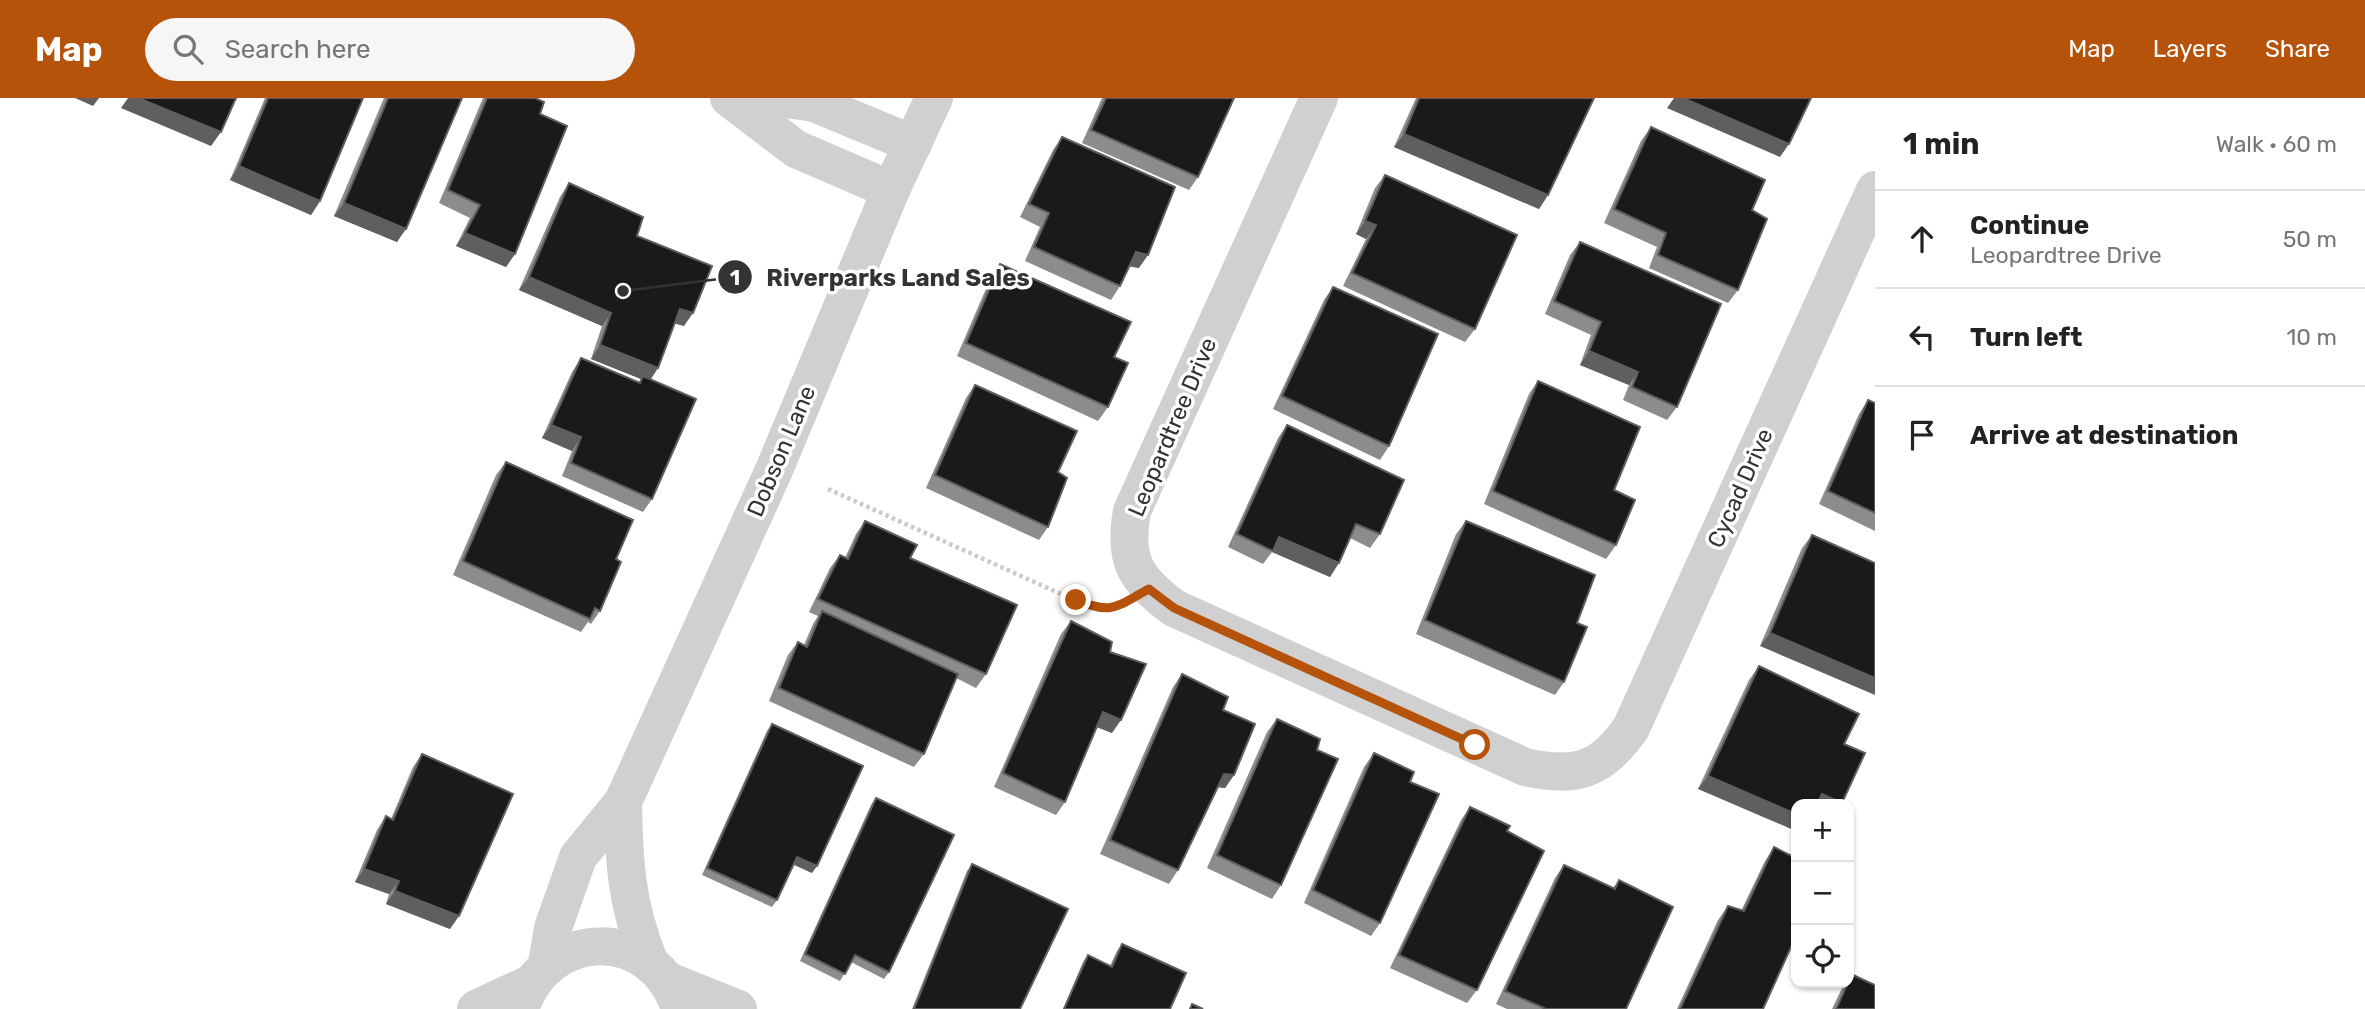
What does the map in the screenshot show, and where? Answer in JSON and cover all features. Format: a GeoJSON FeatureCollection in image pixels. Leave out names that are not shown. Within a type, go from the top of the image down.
{"type":"FeatureCollection","features":[{"type":"Feature","properties":{"kind":"street"},"geometry":{"type":"LineString","coordinates":[[729,98],[796,149],[891,190]]}},
{"type":"Feature","properties":{"kind":"street"},"geometry":{"type":"LineString","coordinates":[[780,98],[814,103],[913,144]]}},
{"type":"Feature","properties":{"kind":"street","name":"Dobson Lane"},"geometry":{"type":"LineString","coordinates":[[533,986],[578,857],[623,802],[774,470],[891,190],[934,98]]}},
{"type":"Feature","properties":{"kind":"street","name":"Leopardtree Drive"},"geometry":{"type":"LineString","coordinates":[[1319,98],[1132,511],[1127,539],[1133,566],[1149,589],[1174,608],[1525,767],[1555,774],[1585,770]]}},
{"type":"Feature","properties":{"kind":"street","name":"Cycad Drive"},"geometry":{"type":"LineString","coordinates":[[1585,770],[1613,754],[1631,728],[1875,190]]}},
{"type":"Feature","properties":{"kind":"street","name":"Dobson Lane"},"geometry":{"type":"LineString","coordinates":[[623,802],[624,874],[634,925],[666,984]]}},
{"type":"Feature","properties":{"kind":"street"},"geometry":{"type":"LineString","coordinates":[[475,1009],[533,986],[569,951],[595,945],[623,949],[666,984],[738,1009]]}},
{"type":"Feature","properties":{"kind":"path"},"geometry":{"type":"LineString","coordinates":[[828,489],[1101,610],[1113,609],[1149,589]]}},
{"type":"Feature","properties":{"kind":"building"},"geometry":{"type":"Polygon","coordinates":[[[138,98],[236,98],[221,132],[138,98]]]}},
{"type":"Feature","properties":{"kind":"building"},"geometry":{"type":"Polygon","coordinates":[[[268,98],[363,98],[320,201],[239,166],[268,98]]]}},
{"type":"Feature","properties":{"kind":"building"},"geometry":{"type":"Polygon","coordinates":[[[388,98],[462,98],[406,229],[344,203],[388,98]]]}},
{"type":"Feature","properties":{"kind":"building"},"geometry":{"type":"Polygon","coordinates":[[[487,98],[535,98],[544,102],[540,114],[567,126],[515,254],[465,233],[480,205],[448,190],[487,98]]]}},
{"type":"Feature","properties":{"kind":"building"},"geometry":{"type":"Polygon","coordinates":[[[1106,98],[1234,98],[1198,177],[1091,130],[1106,98]]]}},
{"type":"Feature","properties":{"kind":"building"},"geometry":{"type":"Polygon","coordinates":[[[1419,98],[1594,98],[1548,195],[1404,134],[1419,98]]]}},
{"type":"Feature","properties":{"kind":"building"},"geometry":{"type":"Polygon","coordinates":[[[1683,98],[1811,98],[1789,144],[1683,98]]]}},
{"type":"Feature","properties":{"kind":"building"},"geometry":{"type":"Polygon","coordinates":[[[1651,127],[1765,180],[1752,210],[1767,219],[1738,290],[1658,255],[1666,233],[1614,209],[1651,127]]]}},
{"type":"Feature","properties":{"kind":"building"},"geometry":{"type":"Polygon","coordinates":[[[1062,137],[1175,187],[1148,255],[1136,252],[1120,286],[1034,247],[1049,213],[1029,204],[1062,137]]]}},
{"type":"Feature","properties":{"kind":"building"},"geometry":{"type":"Polygon","coordinates":[[[1385,175],[1517,235],[1475,329],[1352,273],[1376,225],[1365,221],[1385,175]]]}},
{"type":"Feature","properties":{"kind":"building"},"geometry":{"type":"Polygon","coordinates":[[[569,183],[643,217],[637,236],[712,266],[693,313],[680,309],[658,368],[600,345],[611,313],[529,277],[569,183]]]}},
{"type":"Feature","properties":{"kind":"building"},"geometry":{"type":"Polygon","coordinates":[[[1580,242],[1721,304],[1677,407],[1632,387],[1638,372],[1589,351],[1601,322],[1554,301],[1580,242]]]}},
{"type":"Feature","properties":{"kind":"building"},"geometry":{"type":"Polygon","coordinates":[[[1000,264],[1131,322],[1114,357],[1128,363],[1108,407],[966,343],[1000,264]]]}},
{"type":"Feature","properties":{"kind":"building"},"geometry":{"type":"Polygon","coordinates":[[[1333,287],[1438,334],[1389,446],[1282,396],[1333,287]]]}},
{"type":"Feature","properties":{"kind":"building"},"geometry":{"type":"Polygon","coordinates":[[[581,358],[640,383],[643,376],[696,399],[652,499],[571,463],[581,437],[551,425],[581,358]]]}},
{"type":"Feature","properties":{"kind":"building"},"geometry":{"type":"Polygon","coordinates":[[[1538,381],[1640,427],[1614,490],[1635,500],[1616,545],[1493,491],[1538,381]]]}},
{"type":"Feature","properties":{"kind":"building"},"geometry":{"type":"Polygon","coordinates":[[[975,385],[1077,431],[1058,472],[1067,478],[1048,527],[935,475],[975,385]]]}},
{"type":"Feature","properties":{"kind":"building"},"geometry":{"type":"Polygon","coordinates":[[[1868,400],[1875,403],[1875,513],[1828,491],[1868,400]]]}},
{"type":"Feature","properties":{"kind":"building"},"geometry":{"type":"Polygon","coordinates":[[[1287,425],[1404,480],[1380,534],[1356,524],[1339,563],[1279,537],[1273,551],[1237,534],[1287,425]]]}},
{"type":"Feature","properties":{"kind":"building"},"geometry":{"type":"Polygon","coordinates":[[[506,462],[633,520],[616,559],[621,562],[600,611],[595,608],[590,619],[463,561],[506,462]]]}},
{"type":"Feature","properties":{"kind":"building"},"geometry":{"type":"Polygon","coordinates":[[[865,521],[917,545],[910,558],[1017,605],[986,674],[818,599],[840,555],[848,559],[865,521]]]}},
{"type":"Feature","properties":{"kind":"building"},"geometry":{"type":"Polygon","coordinates":[[[1466,521],[1595,575],[1577,623],[1587,627],[1564,682],[1425,620],[1466,521]]]}},
{"type":"Feature","properties":{"kind":"building"},"geometry":{"type":"Polygon","coordinates":[[[1812,535],[1875,563],[1875,678],[1770,633],[1812,535]]]}},
{"type":"Feature","properties":{"kind":"building"},"geometry":{"type":"Polygon","coordinates":[[[822,611],[958,674],[924,754],[779,688],[798,642],[807,647],[822,611]]]}},
{"type":"Feature","properties":{"kind":"building"},"geometry":{"type":"Polygon","coordinates":[[[1071,621],[1112,642],[1110,652],[1146,664],[1121,720],[1103,712],[1065,802],[1003,773],[1071,621]]]}},
{"type":"Feature","properties":{"kind":"building"},"geometry":{"type":"Polygon","coordinates":[[[1759,666],[1859,714],[1844,744],[1865,753],[1844,799],[1833,799],[1822,794],[1820,799],[1791,799],[1791,812],[1708,776],[1759,666]]]}},
{"type":"Feature","properties":{"kind":"building"},"geometry":{"type":"Polygon","coordinates":[[[1182,674],[1228,697],[1223,710],[1255,724],[1234,775],[1224,774],[1178,870],[1110,840],[1182,674]]]}},
{"type":"Feature","properties":{"kind":"building"},"geometry":{"type":"Polygon","coordinates":[[[1277,719],[1320,739],[1317,750],[1338,759],[1281,885],[1217,855],[1277,719]]]}},
{"type":"Feature","properties":{"kind":"building"},"geometry":{"type":"Polygon","coordinates":[[[772,724],[863,766],[817,866],[797,857],[777,900],[707,868],[772,724]]]}},
{"type":"Feature","properties":{"kind":"building"},"geometry":{"type":"Polygon","coordinates":[[[1374,753],[1414,772],[1410,782],[1439,794],[1380,923],[1313,890],[1374,753]]]}},
{"type":"Feature","properties":{"kind":"building"},"geometry":{"type":"Polygon","coordinates":[[[422,754],[513,794],[459,916],[395,891],[399,881],[364,869],[386,816],[393,820],[422,754]]]}},
{"type":"Feature","properties":{"kind":"building"},"geometry":{"type":"Polygon","coordinates":[[[876,798],[954,835],[889,972],[855,955],[845,974],[805,954],[876,798]]]}},
{"type":"Feature","properties":{"kind":"building"},"geometry":{"type":"Polygon","coordinates":[[[1470,807],[1510,826],[1507,831],[1544,851],[1477,990],[1399,955],[1470,807]]]}},
{"type":"Feature","properties":{"kind":"building"},"geometry":{"type":"Polygon","coordinates":[[[1774,847],[1791,856],[1791,947],[1763,1009],[1680,1009],[1728,906],[1744,911],[1774,847]]]}},
{"type":"Feature","properties":{"kind":"building"},"geometry":{"type":"Polygon","coordinates":[[[972,864],[1068,909],[1020,1009],[914,1009],[972,864]]]}},
{"type":"Feature","properties":{"kind":"building"},"geometry":{"type":"Polygon","coordinates":[[[1564,865],[1615,889],[1619,880],[1673,907],[1626,1009],[1546,1009],[1505,991],[1564,865]]]}},
{"type":"Feature","properties":{"kind":"building"},"geometry":{"type":"Polygon","coordinates":[[[1122,944],[1186,973],[1170,1009],[1064,1009],[1088,955],[1112,967],[1122,944]]]}},
{"type":"Feature","properties":{"kind":"building"},"geometry":{"type":"Polygon","coordinates":[[[1854,975],[1875,985],[1875,1009],[1836,1009],[1846,988],[1854,988],[1854,975]]]}},
{"type":"Feature","properties":{"kind":"building"},"geometry":{"type":"Polygon","coordinates":[[[1192,1004],[1203,1009],[1190,1009],[1192,1004]]]}},
{"type":"Feature","properties":{"kind":"place","name":"Riverparks Land Sales"},"geometry":{"type":"Point","coordinates":[623,291]}},
{"type":"Feature","properties":{"kind":"route"},"geometry":{"type":"LineString","coordinates":[[1076,600],[1101,610],[1113,609],[1149,589],[1174,608],[1475,745]]}}]}
